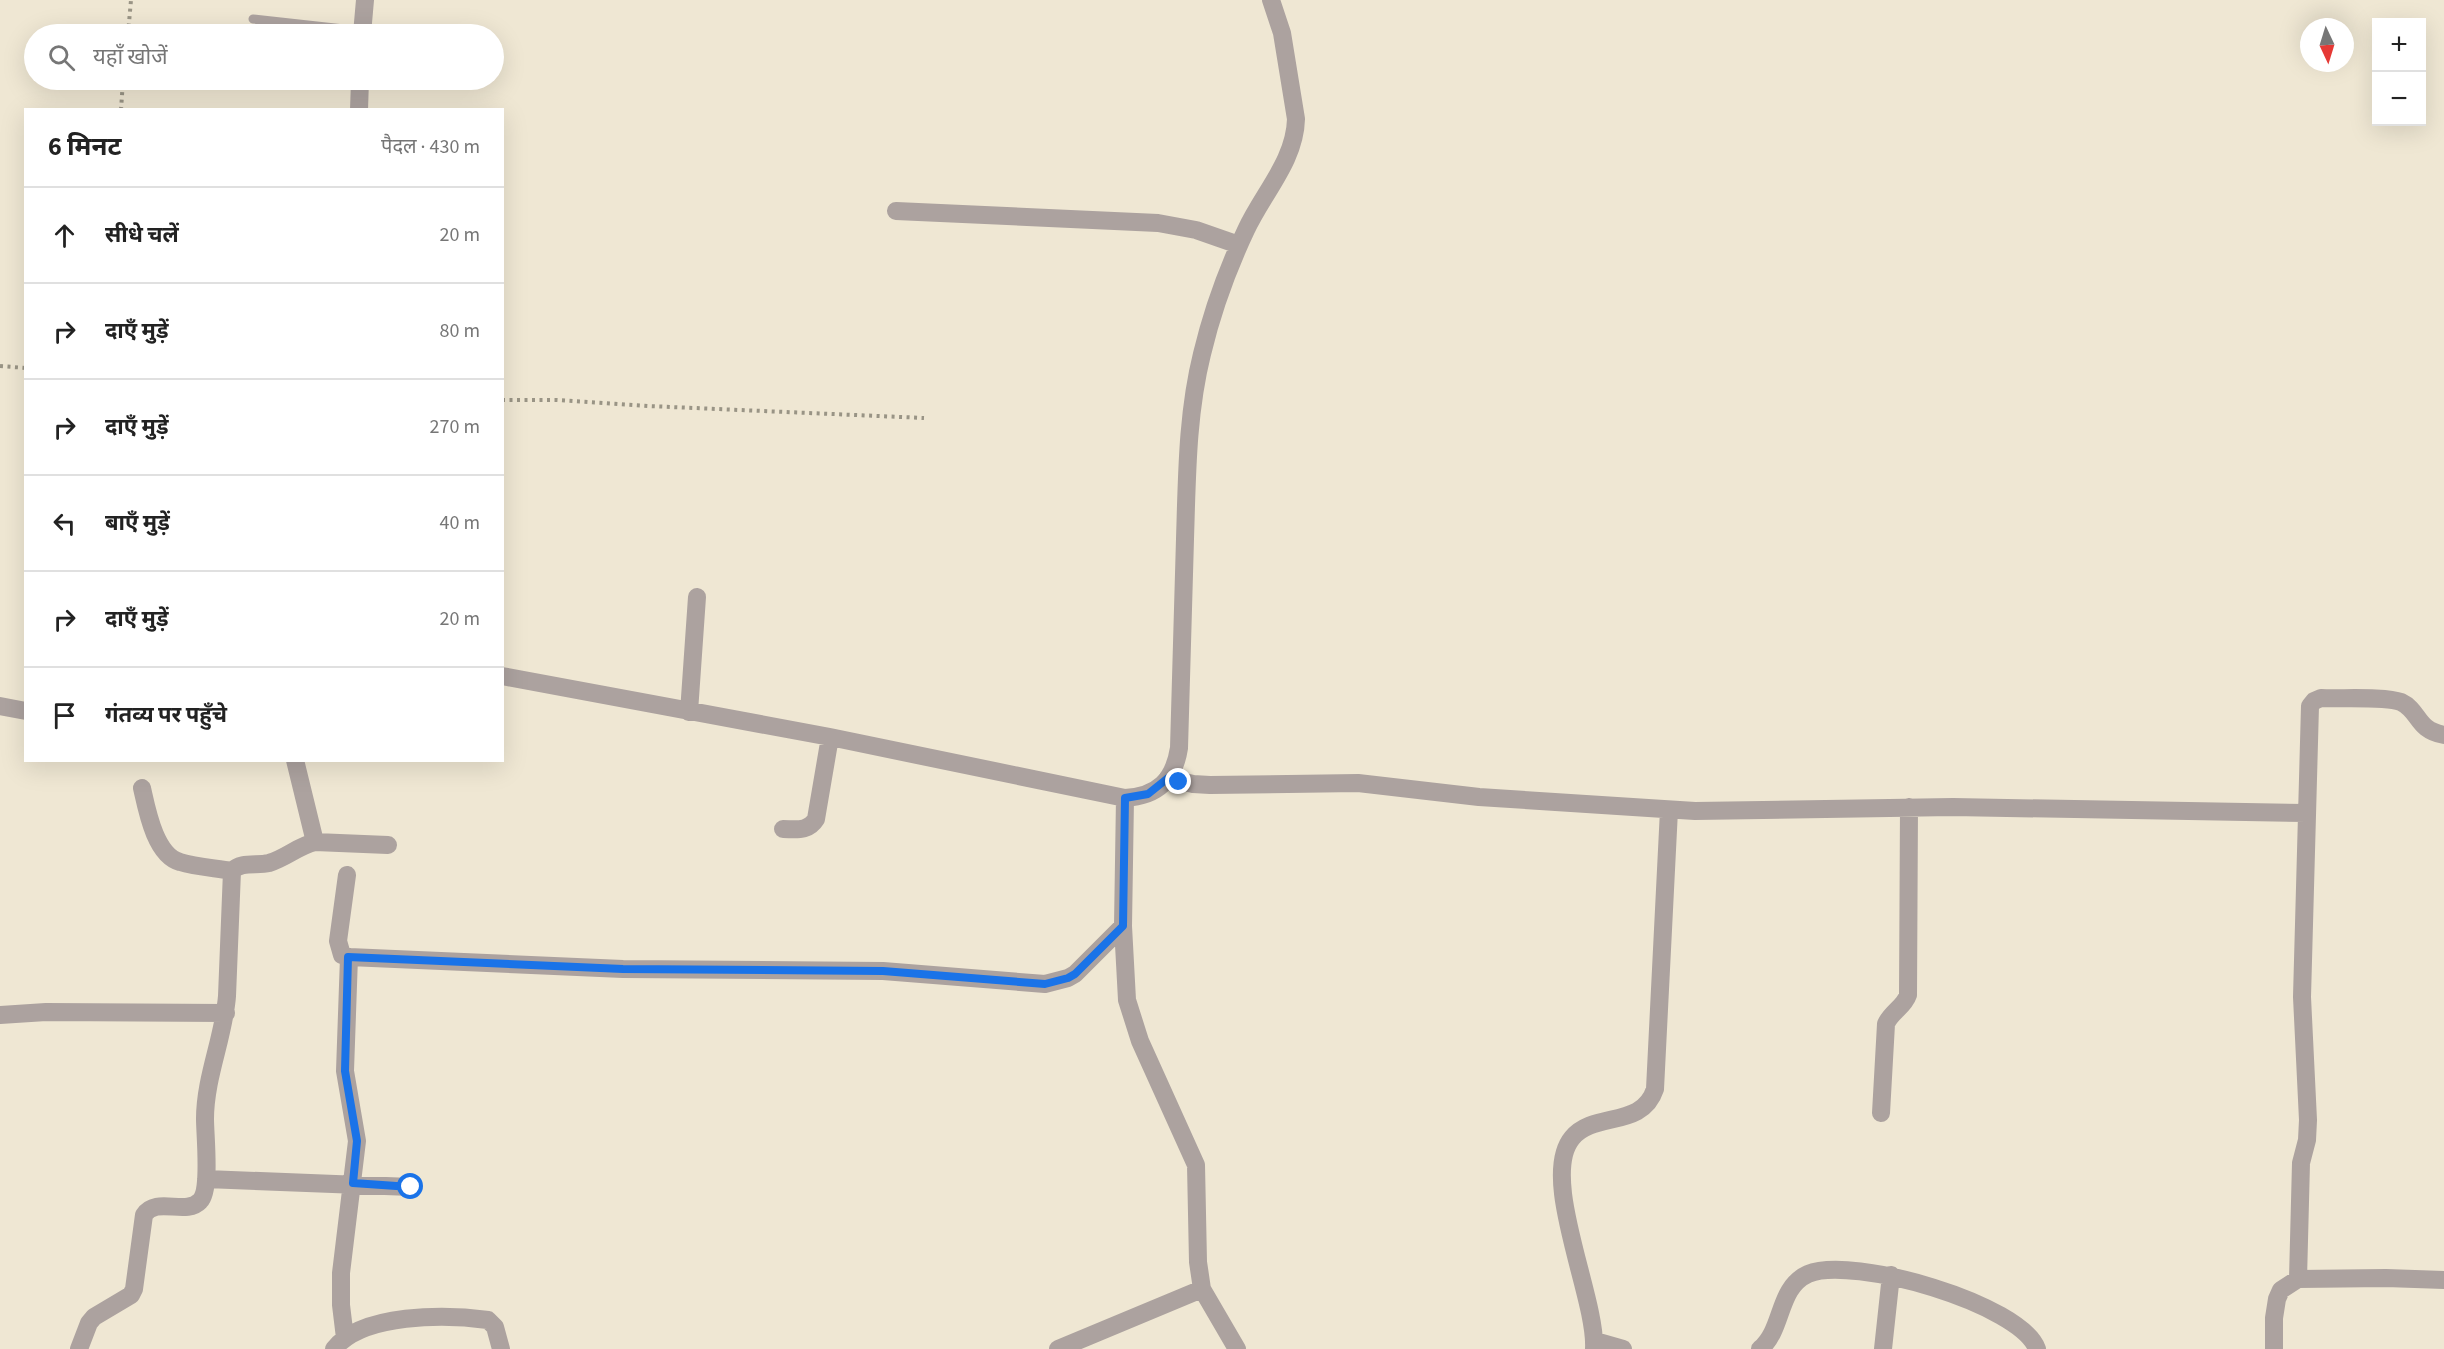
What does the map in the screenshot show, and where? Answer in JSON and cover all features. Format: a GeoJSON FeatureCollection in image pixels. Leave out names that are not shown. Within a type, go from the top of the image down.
{"type":"FeatureCollection","features":[{"type":"Feature","properties":{"kind":"street"},"geometry":{"type":"LineString","coordinates":[[363,24],[365,0]]}},
{"type":"Feature","properties":{"kind":"street"},"geometry":{"type":"LineString","coordinates":[[504,676],[830,737],[1125,798],[1148,794],[1168,778],[1174,770],[1179,748],[1186,489],[1198,369],[1239,245],[1255,212],[1289,155],[1295,132],[1296,119],[1282,33],[1271,0]]}},
{"type":"Feature","properties":{"kind":"street"},"geometry":{"type":"LineString","coordinates":[[359,108],[360,90]]}},
{"type":"Feature","properties":{"kind":"street"},"geometry":{"type":"LineString","coordinates":[[896,210],[1158,223],[1196,230],[1239,245]]}},
{"type":"Feature","properties":{"kind":"street"},"geometry":{"type":"LineString","coordinates":[[689,712],[697,597]]}},
{"type":"Feature","properties":{"kind":"street"},"geometry":{"type":"LineString","coordinates":[[2298,1279],[2301,1163],[2307,1140],[2308,1120],[2302,997],[2309,712],[2314,701],[2321,698],[2395,700],[2409,708],[2428,731],[2444,735]]}},
{"type":"Feature","properties":{"kind":"street"},"geometry":{"type":"LineString","coordinates":[[0,706],[24,711]]}},
{"type":"Feature","properties":{"kind":"street"},"geometry":{"type":"LineString","coordinates":[[783,829],[807,829],[816,819],[830,737]]}},
{"type":"Feature","properties":{"kind":"street"},"geometry":{"type":"LineString","coordinates":[[295,762],[315,842]]}},
{"type":"Feature","properties":{"kind":"street"},"geometry":{"type":"LineString","coordinates":[[1168,778],[1193,784],[1210,785],[1358,783],[1479,797],[1669,810],[1909,807],[2306,813]]}},
{"type":"Feature","properties":{"kind":"street"},"geometry":{"type":"LineString","coordinates":[[142,789],[154,831],[171,858],[179,862],[232,871]]}},
{"type":"Feature","properties":{"kind":"street"},"geometry":{"type":"LineString","coordinates":[[1125,798],[1123,926],[1127,1000],[1135,1028],[1196,1165],[1198,1262],[1202,1289],[1238,1349]]}},
{"type":"Feature","properties":{"kind":"street"},"geometry":{"type":"LineString","coordinates":[[1881,1113],[1886,1024],[1889,1016],[1902,1005],[1908,995],[1909,807]]}},
{"type":"Feature","properties":{"kind":"street"},"geometry":{"type":"LineString","coordinates":[[1623,1349],[1594,1345],[1562,1195],[1562,1165],[1571,1138],[1581,1130],[1638,1112],[1648,1105],[1655,1089],[1669,810]]}},
{"type":"Feature","properties":{"kind":"street"},"geometry":{"type":"LineString","coordinates":[[79,1349],[89,1323],[94,1317],[131,1295],[134,1289],[144,1215],[147,1210],[153,1207],[193,1206],[203,1196],[206,1179],[206,1100],[226,1013],[232,871],[239,865],[270,862],[303,845],[315,842],[388,845]]}},
{"type":"Feature","properties":{"kind":"street"},"geometry":{"type":"LineString","coordinates":[[347,875],[338,941],[342,955],[348,957],[623,969],[883,971],[1045,984],[1075,974],[1123,926]]}},
{"type":"Feature","properties":{"kind":"street"},"geometry":{"type":"LineString","coordinates":[[348,957],[345,1071],[357,1141],[341,1273],[339,1343],[379,1323],[400,1319],[478,1319],[488,1320],[495,1327],[501,1349]]}},
{"type":"Feature","properties":{"kind":"street"},"geometry":{"type":"LineString","coordinates":[[0,1015],[45,1012],[226,1013]]}},
{"type":"Feature","properties":{"kind":"street"},"geometry":{"type":"LineString","coordinates":[[206,1179],[411,1187]]}},
{"type":"Feature","properties":{"kind":"street"},"geometry":{"type":"LineString","coordinates":[[1760,1349],[1773,1334],[1791,1287],[1808,1274],[1837,1269],[1891,1275],[1969,1301],[2018,1326],[2028,1334],[2037,1349]]}},
{"type":"Feature","properties":{"kind":"street"},"geometry":{"type":"LineString","coordinates":[[1883,1349],[1891,1275]]}},
{"type":"Feature","properties":{"kind":"street"},"geometry":{"type":"LineString","coordinates":[[2274,1349],[2274,1318],[2277,1299],[2281,1290],[2288,1283],[2298,1279],[2444,1280]]}},
{"type":"Feature","properties":{"kind":"street"},"geometry":{"type":"LineString","coordinates":[[1058,1349],[1202,1289]]}},
{"type":"Feature","properties":{"kind":"lane"},"geometry":{"type":"LineString","coordinates":[[254,19],[293,24]]}},
{"type":"Feature","properties":{"kind":"path"},"geometry":{"type":"LineString","coordinates":[[129,24],[131,0]]}},
{"type":"Feature","properties":{"kind":"path"},"geometry":{"type":"LineString","coordinates":[[121,108],[122,90]]}},
{"type":"Feature","properties":{"kind":"path"},"geometry":{"type":"LineString","coordinates":[[0,366],[24,368]]}},
{"type":"Feature","properties":{"kind":"path"},"geometry":{"type":"LineString","coordinates":[[504,400],[924,418]]}},
{"type":"Feature","properties":{"kind":"route"},"geometry":{"type":"LineString","coordinates":[[411,1187],[353,1183],[357,1141],[345,1071],[348,957],[623,969],[909,972],[1045,984],[1075,974],[1123,926],[1125,798],[1148,794],[1168,778],[1179,782]]}}]}
